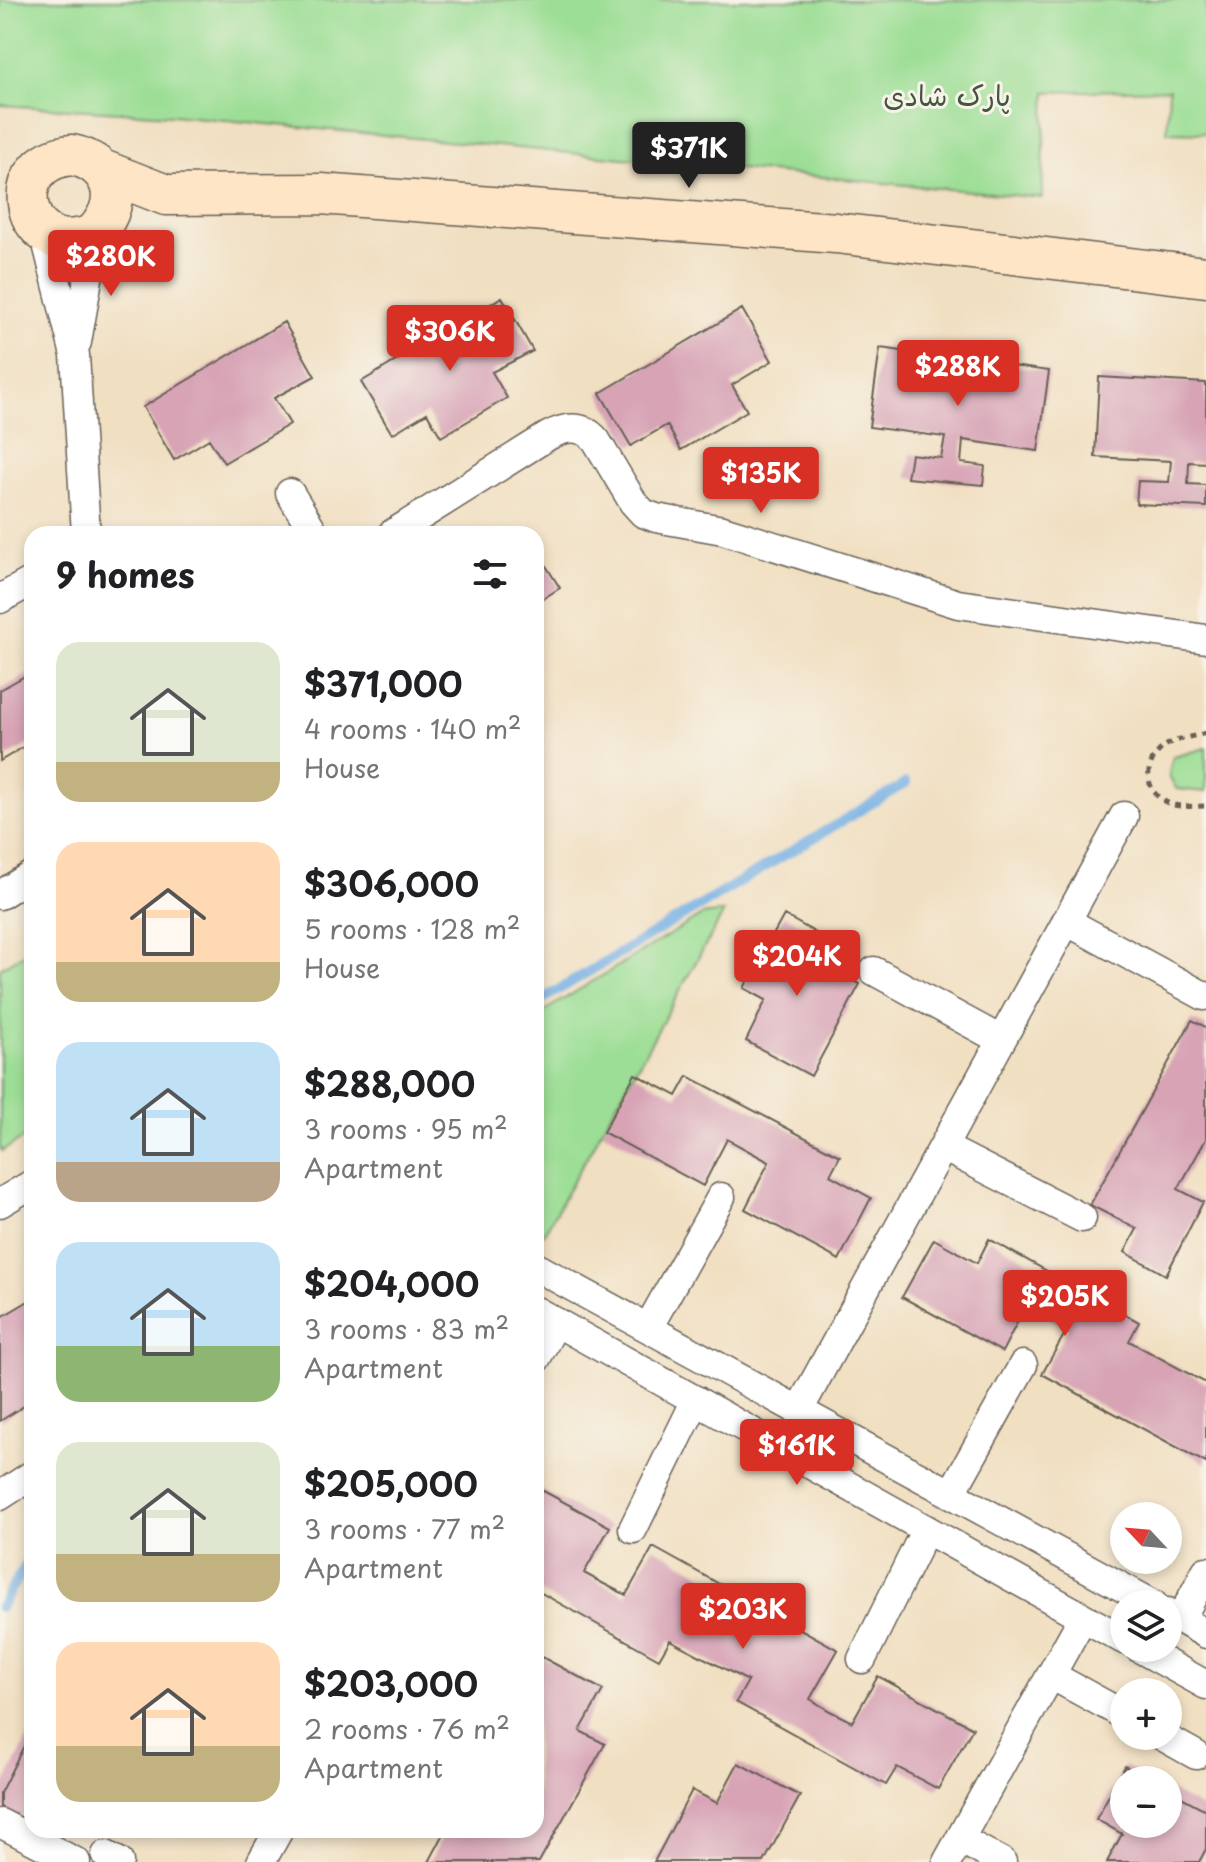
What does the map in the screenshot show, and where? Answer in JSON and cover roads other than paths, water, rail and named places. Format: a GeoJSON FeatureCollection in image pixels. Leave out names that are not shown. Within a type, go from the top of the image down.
{"type":"FeatureCollection","features":[{"type":"Feature","properties":{"kind":"main road"},"geometry":{"type":"LineString","coordinates":[[166,195],[99,230],[74,240],[60,239],[36,225],[29,213],[29,185],[18,171],[58,156],[72,155],[86,158],[102,170],[166,195],[321,194],[836,233],[1206,276]]}},
{"type":"Feature","properties":{"kind":"main road"},"geometry":{"type":"LineString","coordinates":[[99,230],[112,204],[111,189],[102,170]]}},
{"type":"Feature","properties":{"kind":"main road"},"geometry":{"type":"LineString","coordinates":[[0,221],[43,230]]}},
{"type":"Feature","properties":{"kind":"street"},"geometry":{"type":"LineString","coordinates":[[43,230],[75,355],[86,526]]}},
{"type":"Feature","properties":{"kind":"street"},"geometry":{"type":"LineString","coordinates":[[75,355],[99,230]]}},
{"type":"Feature","properties":{"kind":"street"},"geometry":{"type":"LineString","coordinates":[[405,526],[558,430],[579,428],[589,432],[596,440],[633,502],[643,513],[656,518],[723,530],[958,604],[1206,639]]}},
{"type":"Feature","properties":{"kind":"street"},"geometry":{"type":"LineString","coordinates":[[290,493],[310,526]]}},
{"type":"Feature","properties":{"kind":"street"},"geometry":{"type":"LineString","coordinates":[[0,599],[24,586]]}},
{"type":"Feature","properties":{"kind":"street"},"geometry":{"type":"LineString","coordinates":[[799,1410],[1124,816]]}},
{"type":"Feature","properties":{"kind":"street"},"geometry":{"type":"LineString","coordinates":[[0,895],[24,880]]}},
{"type":"Feature","properties":{"kind":"street"},"geometry":{"type":"LineString","coordinates":[[1066,921],[1204,996]]}},
{"type":"Feature","properties":{"kind":"street"},"geometry":{"type":"LineString","coordinates":[[874,971],[1001,1040]]}},
{"type":"Feature","properties":{"kind":"street"},"geometry":{"type":"LineString","coordinates":[[943,1147],[1082,1218]]}},
{"type":"Feature","properties":{"kind":"street"},"geometry":{"type":"LineString","coordinates":[[0,1203],[24,1189]]}},
{"type":"Feature","properties":{"kind":"street"},"geometry":{"type":"LineString","coordinates":[[648,1328],[721,1197]]}},
{"type":"Feature","properties":{"kind":"street"},"geometry":{"type":"LineString","coordinates":[[544,1271],[1127,1590]]}},
{"type":"Feature","properties":{"kind":"street"},"geometry":{"type":"LineString","coordinates":[[546,1316],[1110,1632]]}},
{"type":"Feature","properties":{"kind":"street"},"geometry":{"type":"LineString","coordinates":[[951,1494],[1023,1365]]}},
{"type":"Feature","properties":{"kind":"street"},"geometry":{"type":"LineString","coordinates":[[633,1529],[696,1400]]}},
{"type":"Feature","properties":{"kind":"street"},"geometry":{"type":"LineString","coordinates":[[0,1496],[24,1480]]}},
{"type":"Feature","properties":{"kind":"street"},"geometry":{"type":"LineString","coordinates":[[862,1659],[926,1529]]}},
{"type":"Feature","properties":{"kind":"street"},"geometry":{"type":"LineString","coordinates":[[1182,1605],[1206,1571]]}},
{"type":"Feature","properties":{"kind":"street"},"geometry":{"type":"LineString","coordinates":[[1002,1862],[953,1851],[1083,1617]]}},
{"type":"Feature","properties":{"kind":"street"},"geometry":{"type":"LineString","coordinates":[[1182,1620],[1206,1634]]}},
{"type":"Feature","properties":{"kind":"street"},"geometry":{"type":"LineString","coordinates":[[1164,1662],[1206,1685]]}},
{"type":"Feature","properties":{"kind":"street"},"geometry":{"type":"LineString","coordinates":[[1051,1675],[1110,1707]]}},
{"type":"Feature","properties":{"kind":"street"},"geometry":{"type":"LineString","coordinates":[[1182,1747],[1196,1755]]}},
{"type":"Feature","properties":{"kind":"street"},"geometry":{"type":"LineString","coordinates":[[0,1823],[24,1835]]}},
{"type":"Feature","properties":{"kind":"street"},"geometry":{"type":"LineString","coordinates":[[29,1838],[76,1862]]}},
{"type":"Feature","properties":{"kind":"street"},"geometry":{"type":"LineString","coordinates":[[261,1862],[274,1838]]}},
{"type":"Feature","properties":{"kind":"waterway"},"geometry":{"type":"LineString","coordinates":[[544,998],[906,783]]}},
{"type":"Feature","properties":{"kind":"waterway"},"geometry":{"type":"LineString","coordinates":[[0,1607],[24,1568]]}},
{"type":"Feature","properties":{"kind":"park label","name":"پارک شادی"},"geometry":{"type":"Point","coordinates":[947,94]}}]}
